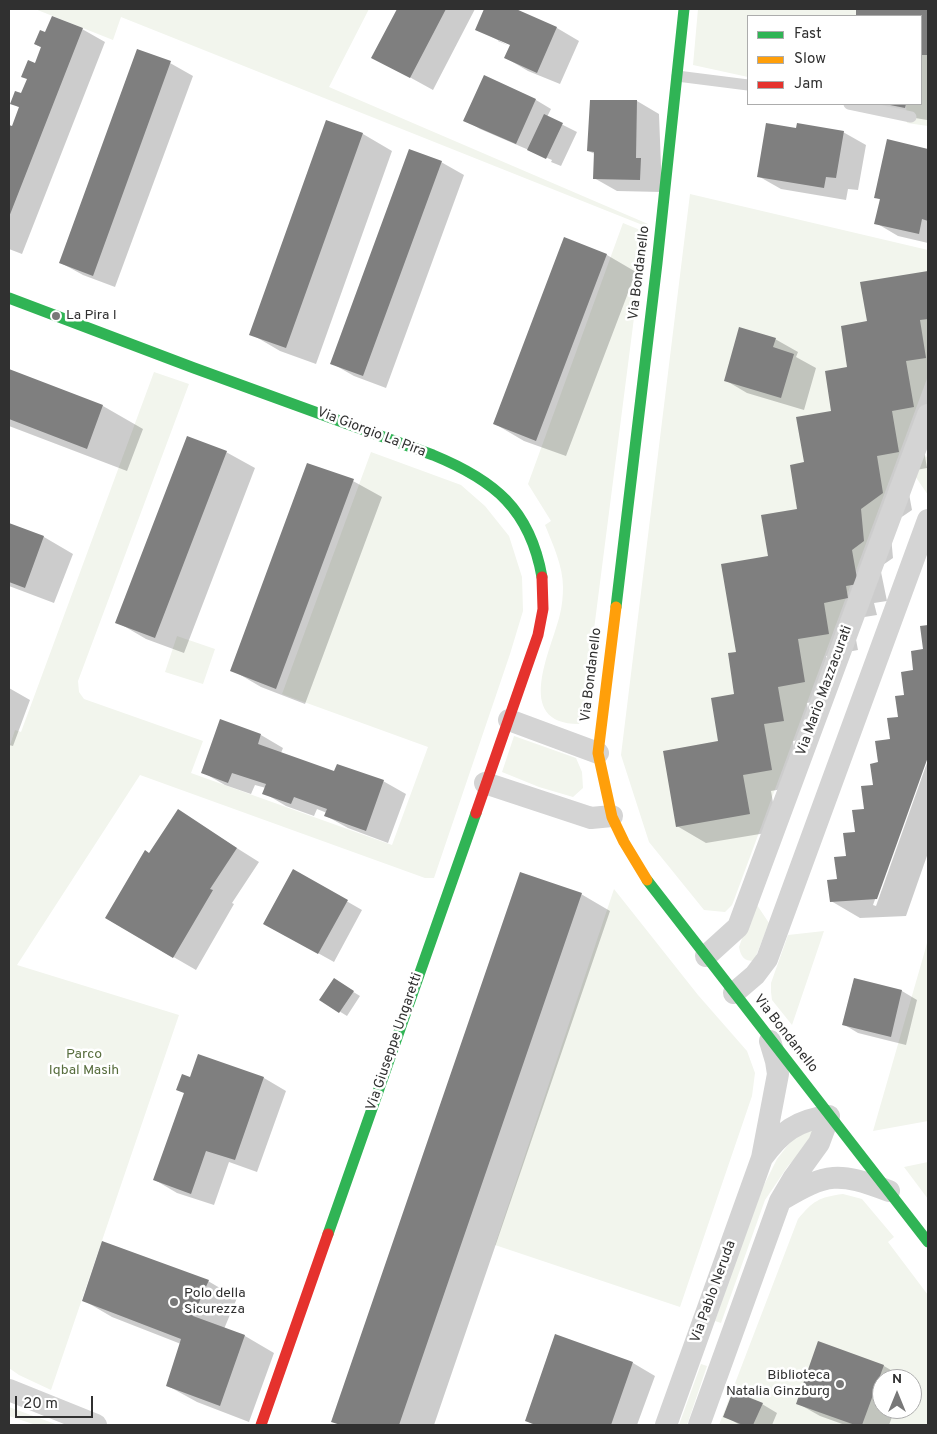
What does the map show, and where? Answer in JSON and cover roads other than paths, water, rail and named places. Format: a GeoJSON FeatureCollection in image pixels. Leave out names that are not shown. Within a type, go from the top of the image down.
{"type":"FeatureCollection","features":[{"type":"Feature","properties":{"kind":"street","name":"Via Bondanello"},"geometry":{"type":"LineString","coordinates":[[684,9],[654,282],[598,753],[612,816],[629,851],[648,881],[928,1242]]}},
{"type":"Feature","properties":{"kind":"street","name":"Via Giorgio La Pira"},"geometry":{"type":"LineString","coordinates":[[9,298],[463,468],[487,482],[504,497],[526,528],[535,549],[542,583],[543,606],[538,635],[485,783]]}},
{"type":"Feature","properties":{"kind":"street","name":"Via Mario Mazzacurati"},"geometry":{"type":"LineString","coordinates":[[706,956],[738,927],[928,415]]}},
{"type":"Feature","properties":{"kind":"street"},"geometry":{"type":"LineString","coordinates":[[734,993],[755,975],[767,959],[928,520]]}},
{"type":"Feature","properties":{"kind":"street"},"geometry":{"type":"LineString","coordinates":[[509,720],[598,753]]}},
{"type":"Feature","properties":{"kind":"street"},"geometry":{"type":"LineString","coordinates":[[485,783],[591,818],[612,816]]}},
{"type":"Feature","properties":{"kind":"street","name":"Via Giuseppe Ungaretti"},"geometry":{"type":"LineString","coordinates":[[261,1425],[485,783]]}},
{"type":"Feature","properties":{"kind":"street","name":"Via Pablo Neruda"},"geometry":{"type":"LineString","coordinates":[[666,1425],[762,1158],[778,1074],[770,1039]]}},
{"type":"Feature","properties":{"kind":"street"},"geometry":{"type":"LineString","coordinates":[[699,1425],[780,1201],[793,1178],[819,1143],[829,1116]]}},
{"type":"Feature","properties":{"kind":"street","name":"Via Pablo Neruda"},"geometry":{"type":"LineString","coordinates":[[762,1158],[782,1135],[795,1125],[811,1118],[829,1116]]}},
{"type":"Feature","properties":{"kind":"street"},"geometry":{"type":"LineString","coordinates":[[780,1201],[809,1184],[833,1176],[858,1179],[889,1191]]}},
{"type":"Feature","properties":{"kind":"street"},"geometry":{"type":"LineString","coordinates":[[699,1334],[728,1344]]}},
{"type":"Feature","properties":{"kind":"street"},"geometry":{"type":"LineString","coordinates":[[9,1390],[96,1425]]}},
{"type":"Feature","properties":{"kind":"lane"},"geometry":{"type":"LineString","coordinates":[[677,76],[747,85]]}},
{"type":"Feature","properties":{"kind":"lane"},"geometry":{"type":"LineString","coordinates":[[854,105],[911,117]]}},
{"type":"Feature","properties":{"kind":"place","name":"La Pira I"},"geometry":{"type":"Point","coordinates":[56,316]}},
{"type":"Feature","properties":{"kind":"place","name":"Polo della Sicurezza"},"geometry":{"type":"Point","coordinates":[174,1302]}},
{"type":"Feature","properties":{"kind":"place","name":"Biblioteca Natalia Ginzburg"},"geometry":{"type":"Point","coordinates":[840,1384]}},
{"type":"Feature","properties":{"kind":"park label","name":"Parco Iqbal Masih"},"geometry":{"type":"Point","coordinates":[84,1064]}}]}
